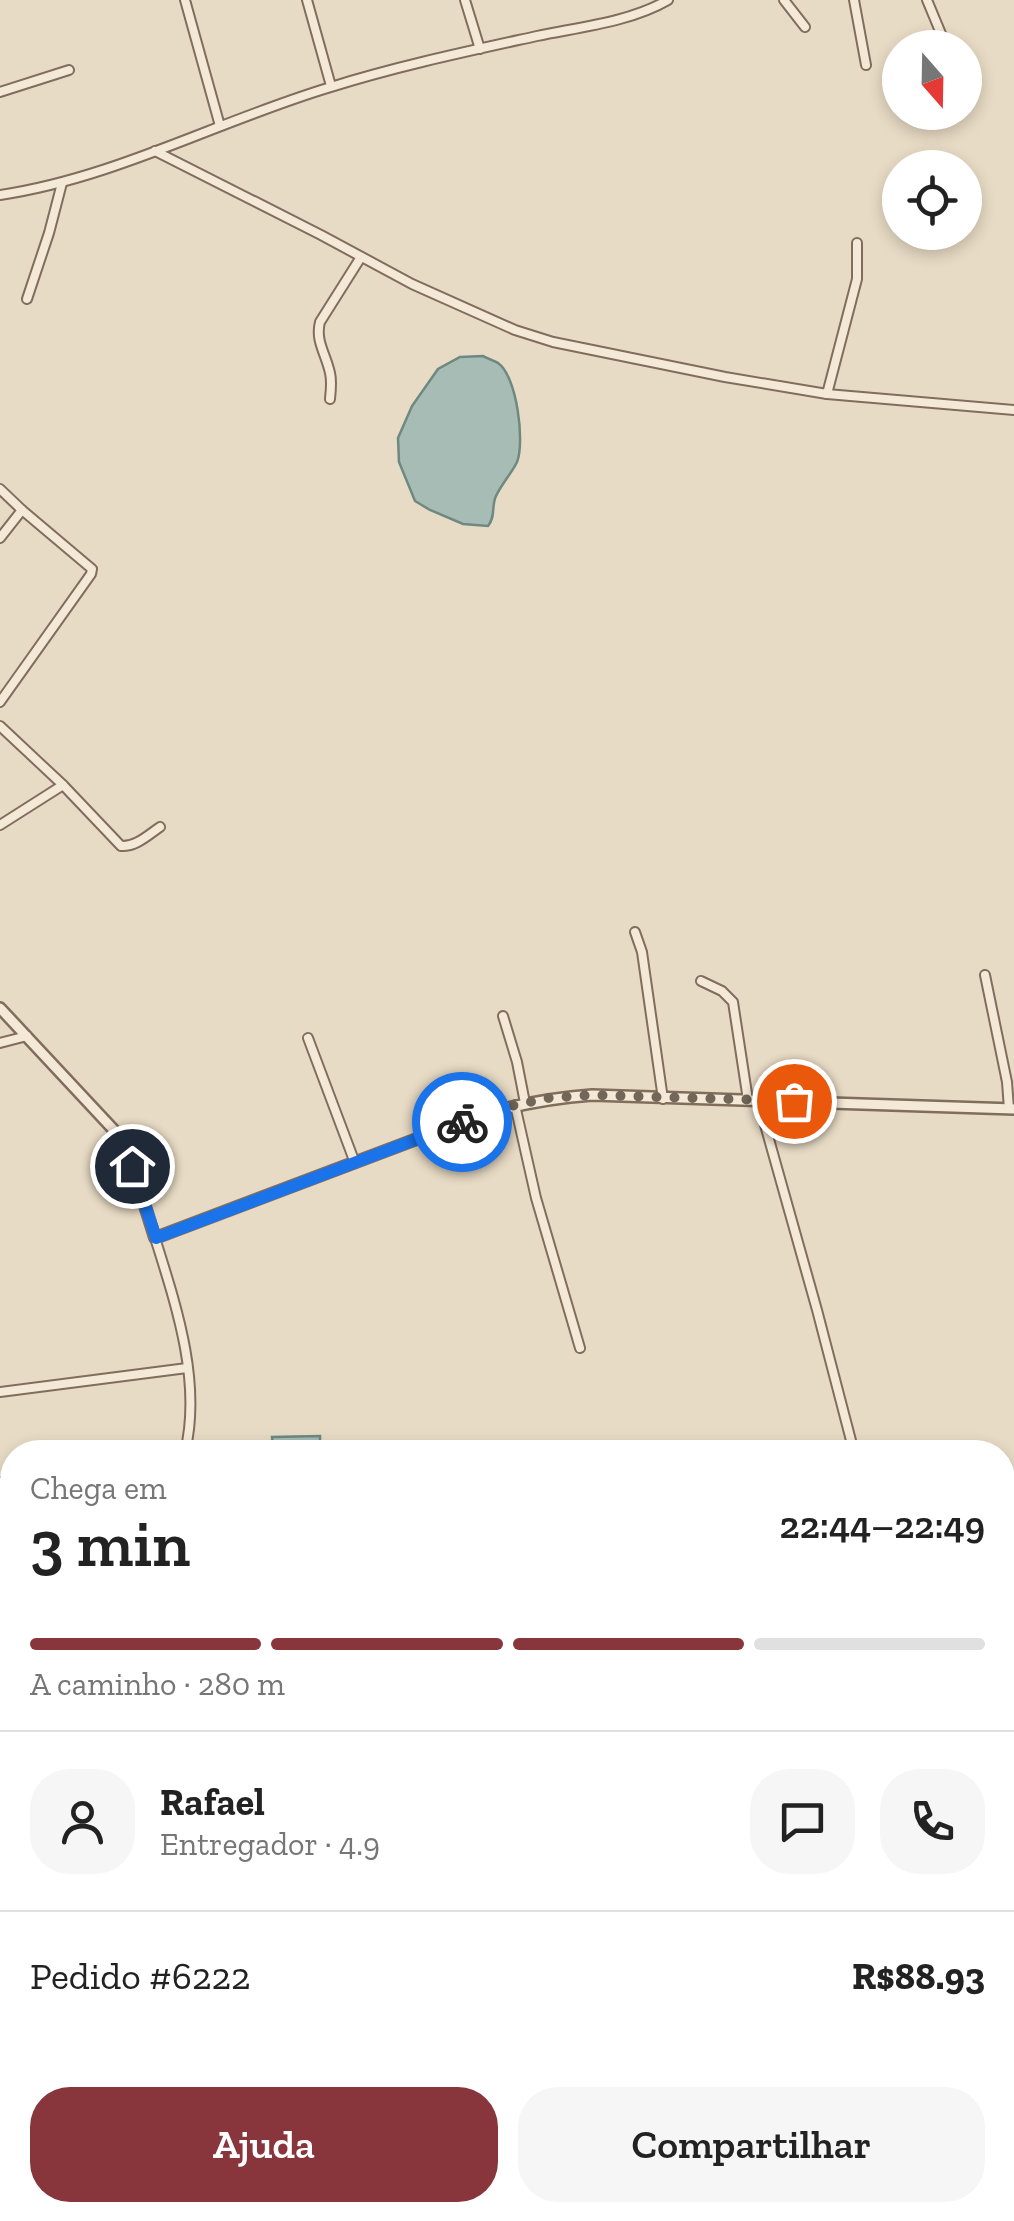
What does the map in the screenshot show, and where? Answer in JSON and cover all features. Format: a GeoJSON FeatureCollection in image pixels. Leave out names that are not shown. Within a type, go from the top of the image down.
{"type":"FeatureCollection","features":[{"type":"Feature","properties":{"kind":"street"},"geometry":{"type":"LineString","coordinates":[[184,0],[220,126]]}},
{"type":"Feature","properties":{"kind":"street"},"geometry":{"type":"LineString","coordinates":[[307,0],[332,86]]}},
{"type":"Feature","properties":{"kind":"street"},"geometry":{"type":"LineString","coordinates":[[465,0],[480,49]]}},
{"type":"Feature","properties":{"kind":"street"},"geometry":{"type":"LineString","coordinates":[[0,195],[62,182],[332,86],[614,20],[668,0]]}},
{"type":"Feature","properties":{"kind":"street"},"geometry":{"type":"LineString","coordinates":[[784,0],[805,27]]}},
{"type":"Feature","properties":{"kind":"street"},"geometry":{"type":"LineString","coordinates":[[854,0],[866,65]]}},
{"type":"Feature","properties":{"kind":"street"},"geometry":{"type":"LineString","coordinates":[[926,0],[939,30]]}},
{"type":"Feature","properties":{"kind":"street"},"geometry":{"type":"LineString","coordinates":[[0,92],[68,70]]}},
{"type":"Feature","properties":{"kind":"street"},"geometry":{"type":"LineString","coordinates":[[154,151],[460,307],[553,342],[828,394],[1014,410]]}},
{"type":"Feature","properties":{"kind":"street"},"geometry":{"type":"LineString","coordinates":[[27,299],[62,182]]}},
{"type":"Feature","properties":{"kind":"street"},"geometry":{"type":"LineString","coordinates":[[828,394],[858,280],[858,244]]}},
{"type":"Feature","properties":{"kind":"street"},"geometry":{"type":"LineString","coordinates":[[330,399],[331,377],[318,342],[320,322],[361,256]]}},
{"type":"Feature","properties":{"kind":"street"},"geometry":{"type":"LineString","coordinates":[[0,489],[92,569],[0,702]]}},
{"type":"Feature","properties":{"kind":"street"},"geometry":{"type":"LineString","coordinates":[[0,538],[22,510]]}},
{"type":"Feature","properties":{"kind":"street"},"geometry":{"type":"LineString","coordinates":[[0,726],[121,846],[136,842],[160,826]]}},
{"type":"Feature","properties":{"kind":"street"},"geometry":{"type":"LineString","coordinates":[[0,825],[63,785]]}},
{"type":"Feature","properties":{"kind":"street"},"geometry":{"type":"LineString","coordinates":[[635,932],[642,952],[663,1099]]}},
{"type":"Feature","properties":{"kind":"street"},"geometry":{"type":"LineString","coordinates":[[156,1238],[475,1117],[520,1104],[592,1095],[1011,1109],[985,975]]}},
{"type":"Feature","properties":{"kind":"street"},"geometry":{"type":"LineString","coordinates":[[701,980],[733,1002],[753,1100],[817,1310],[851,1440]]}},
{"type":"Feature","properties":{"kind":"street"},"geometry":{"type":"LineString","coordinates":[[0,1008],[125,1142],[180,1319],[187,1368],[187,1440]]}},
{"type":"Feature","properties":{"kind":"street"},"geometry":{"type":"LineString","coordinates":[[503,1016],[518,1062],[520,1104],[536,1198],[580,1348]]}},
{"type":"Feature","properties":{"kind":"street"},"geometry":{"type":"LineString","coordinates":[[0,1043],[28,1036]]}},
{"type":"Feature","properties":{"kind":"street"},"geometry":{"type":"LineString","coordinates":[[308,1038],[355,1163]]}},
{"type":"Feature","properties":{"kind":"street"},"geometry":{"type":"LineString","coordinates":[[0,1392],[187,1368]]}},
{"type":"Feature","properties":{"kind":"water"},"geometry":{"type":"Polygon","coordinates":[[[483,356],[498,363],[510,381],[518,410],[520,440],[517,462],[496,496],[488,526],[463,524],[415,501],[399,462],[398,438],[412,406],[438,369],[460,357],[483,356]]]}},
{"type":"Feature","properties":{"kind":"water"},"geometry":{"type":"Polygon","coordinates":[[[320,1436],[320,1440],[272,1440],[272,1437],[320,1436]]]}},
{"type":"Feature","properties":{"kind":"way so far"},"geometry":{"type":"LineString","coordinates":[[462,1122],[515,1105],[592,1095],[794,1101]]}},
{"type":"Feature","properties":{"kind":"route"},"geometry":{"type":"LineString","coordinates":[[132,1166],[156,1238],[462,1122]]}}]}
